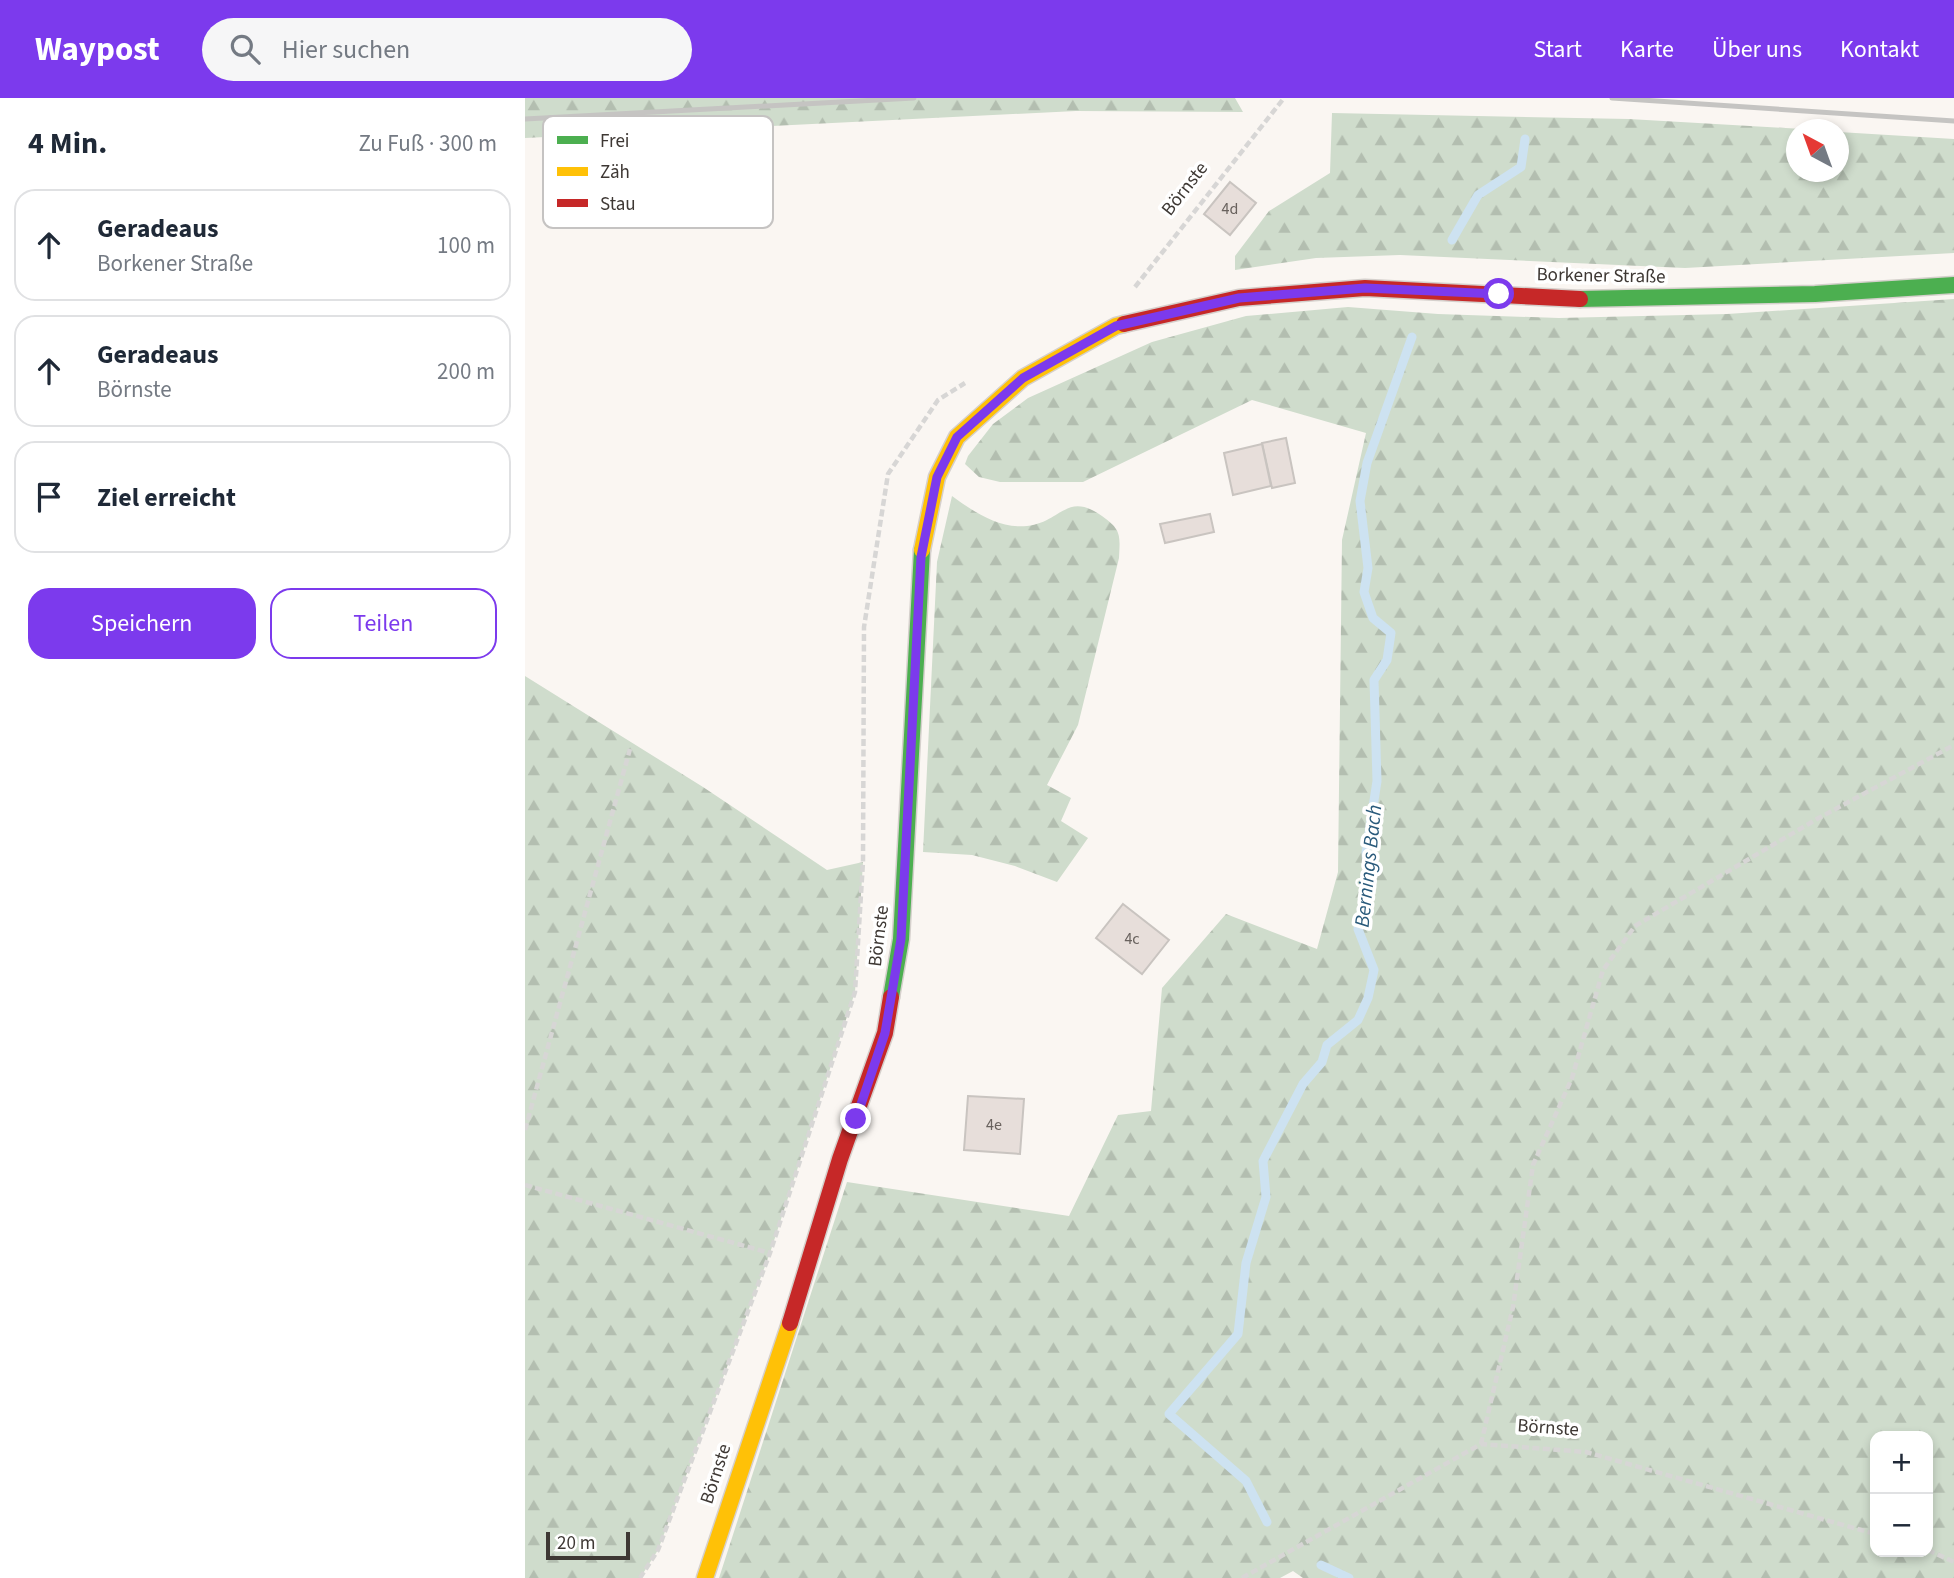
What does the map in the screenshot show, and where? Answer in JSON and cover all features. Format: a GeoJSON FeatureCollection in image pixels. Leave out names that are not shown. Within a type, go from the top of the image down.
{"type":"FeatureCollection","features":[{"type":"Feature","properties":{"kind":"street","name":"Borkener Straße"},"geometry":{"type":"LineString","coordinates":[[1086,342],[1116,326],[1239,298],[1365,288],[1603,300],[1815,294],[1954,285]]}},
{"type":"Feature","properties":{"kind":"street","name":"Börnste"},"geometry":{"type":"LineString","coordinates":[[705,1578],[803,1283],[840,1159],[885,1033],[902,925],[921,557],[937,477],[957,437],[1023,378],[1086,342]]}},
{"type":"Feature","properties":{"kind":"path","name":"Börnste"},"geometry":{"type":"LineString","coordinates":[[1128,296],[1285,98]]}},
{"type":"Feature","properties":{"kind":"path"},"geometry":{"type":"LineString","coordinates":[[640,1578],[658,1550],[770,1253],[855,992],[863,862],[864,627],[888,474],[939,400],[973,377]]}},
{"type":"Feature","properties":{"kind":"path"},"geometry":{"type":"LineString","coordinates":[[1242,1578],[1481,1444],[1513,1307],[1533,1165],[1572,1078],[1603,970],[1635,926],[1817,819],[1954,745]]}},
{"type":"Feature","properties":{"kind":"path"},"geometry":{"type":"LineString","coordinates":[[525,1130],[630,749]]}},
{"type":"Feature","properties":{"kind":"path"},"geometry":{"type":"LineString","coordinates":[[525,1185],[770,1253]]}},
{"type":"Feature","properties":{"kind":"path","name":"Börnste"},"geometry":{"type":"LineString","coordinates":[[1481,1444],[1586,1452],[1870,1533]]}},
{"type":"Feature","properties":{"kind":"path"},"geometry":{"type":"LineString","coordinates":[[1933,1552],[1954,1562]]}},
{"type":"Feature","properties":{"kind":"green space"},"geometry":{"type":"Polygon","coordinates":[[[525,98],[1235,98],[1243,112],[1076,111],[773,126],[773,116],[543,116],[543,137],[525,138],[525,98]]]}},
{"type":"Feature","properties":{"kind":"green space"},"geometry":{"type":"Polygon","coordinates":[[[1332,113],[1629,119],[1786,128],[1786,182],[1849,182],[1849,133],[1954,139],[1954,253],[1685,268],[1400,255],[1316,258],[1235,270],[1235,256],[1269,211],[1330,173],[1332,113]]]}},
{"type":"Feature","properties":{"kind":"green space"},"geometry":{"type":"Polygon","coordinates":[[[1954,299],[1954,1578],[1303,1578],[1293,1571],[1280,1578],[719,1578],[847,1182],[1069,1216],[1118,1115],[1151,1111],[1162,988],[1226,914],[1317,949],[1338,872],[1342,540],[1366,433],[1252,400],[1083,482],[1000,482],[979,477],[965,464],[968,456],[993,424],[1028,398],[1152,342],[1246,316],[1348,307],[1438,314],[1559,318],[1727,314],[1954,299]]]}},
{"type":"Feature","properties":{"kind":"green space"},"geometry":{"type":"Polygon","coordinates":[[[952,496],[987,518],[1017,526],[1039,523],[1064,510],[1080,506],[1102,516],[1113,525],[1118,534],[1119,558],[1078,725],[1047,785],[1071,798],[1061,821],[1088,838],[1057,882],[1015,866],[972,855],[923,852],[937,562],[952,496]]]}},
{"type":"Feature","properties":{"kind":"green space"},"geometry":{"type":"Polygon","coordinates":[[[525,676],[703,787],[827,870],[863,862],[855,992],[770,1253],[658,1550],[640,1578],[525,1578],[525,676]]]}},
{"type":"Feature","properties":{"kind":"building"},"geometry":{"type":"Polygon","coordinates":[[[1230,182],[1256,203],[1230,235],[1204,214],[1230,182]]]}},
{"type":"Feature","properties":{"kind":"building"},"geometry":{"type":"Polygon","coordinates":[[[1286,438],[1295,483],[1272,488],[1262,443],[1286,438]]]}},
{"type":"Feature","properties":{"kind":"building"},"geometry":{"type":"Polygon","coordinates":[[[1262,444],[1271,486],[1233,495],[1224,453],[1262,444]]]}},
{"type":"Feature","properties":{"kind":"building"},"geometry":{"type":"Polygon","coordinates":[[[1210,514],[1214,532],[1165,543],[1160,524],[1210,514]]]}},
{"type":"Feature","properties":{"kind":"building"},"geometry":{"type":"Polygon","coordinates":[[[1123,904],[1169,940],[1142,974],[1096,938],[1123,904]]]}},
{"type":"Feature","properties":{"kind":"building"},"geometry":{"type":"Polygon","coordinates":[[[968,1096],[1024,1099],[1020,1154],[964,1150],[968,1096]]]}},
{"type":"Feature","properties":{"kind":"waterway","name":"Bernings Bach"},"geometry":{"type":"LineString","coordinates":[[1452,240],[1478,195],[1521,167],[1525,139]]}},
{"type":"Feature","properties":{"kind":"waterway","name":"Bernings Bach"},"geometry":{"type":"LineString","coordinates":[[1267,1522],[1246,1481],[1169,1414],[1238,1334],[1246,1263],[1266,1197],[1263,1161],[1303,1084],[1322,1062],[1327,1045],[1358,1020],[1368,998],[1374,970],[1358,929],[1368,879],[1366,853],[1377,781],[1374,680],[1387,660],[1391,633],[1373,618],[1364,592],[1368,568],[1360,501],[1367,463],[1412,337]]}},
{"type":"Feature","properties":{"kind":"waterway","name":"Bernings Bach"},"geometry":{"type":"LineString","coordinates":[[1321,1565],[1349,1578]]}},
{"type":"Feature","properties":{"kind":"railway"},"geometry":{"type":"LineString","coordinates":[[581,116],[914,98]]}},
{"type":"Feature","properties":{"kind":"railway"},"geometry":{"type":"LineString","coordinates":[[1612,98],[1954,121]]}},
{"type":"Feature","properties":{"kind":"railway"},"geometry":{"type":"LineString","coordinates":[[525,119],[543,118]]}},
{"type":"Feature","properties":{"kind":"traffic: fast"},"geometry":{"type":"LineString","coordinates":[[1580,299],[1815,294],[1954,285]]}},
{"type":"Feature","properties":{"kind":"traffic: fast"},"geometry":{"type":"LineString","coordinates":[[891,997],[901,939],[922,550]]}},
{"type":"Feature","properties":{"kind":"traffic: slow"},"geometry":{"type":"LineString","coordinates":[[922,550],[937,477],[957,437],[1023,378],[1124,324]]}},
{"type":"Feature","properties":{"kind":"traffic: slow"},"geometry":{"type":"LineString","coordinates":[[705,1578],[790,1323]]}},
{"type":"Feature","properties":{"kind":"traffic: jam"},"geometry":{"type":"LineString","coordinates":[[1124,324],[1239,298],[1365,288],[1580,299]]}},
{"type":"Feature","properties":{"kind":"traffic: jam"},"geometry":{"type":"LineString","coordinates":[[790,1323],[840,1159],[885,1033],[891,997]]}},
{"type":"Feature","properties":{"kind":"route"},"geometry":{"type":"LineString","coordinates":[[856,1119],[885,1033],[901,939],[921,557],[937,477],[957,437],[1023,378],[1116,326],[1239,298],[1365,288],[1499,294]]}}]}
